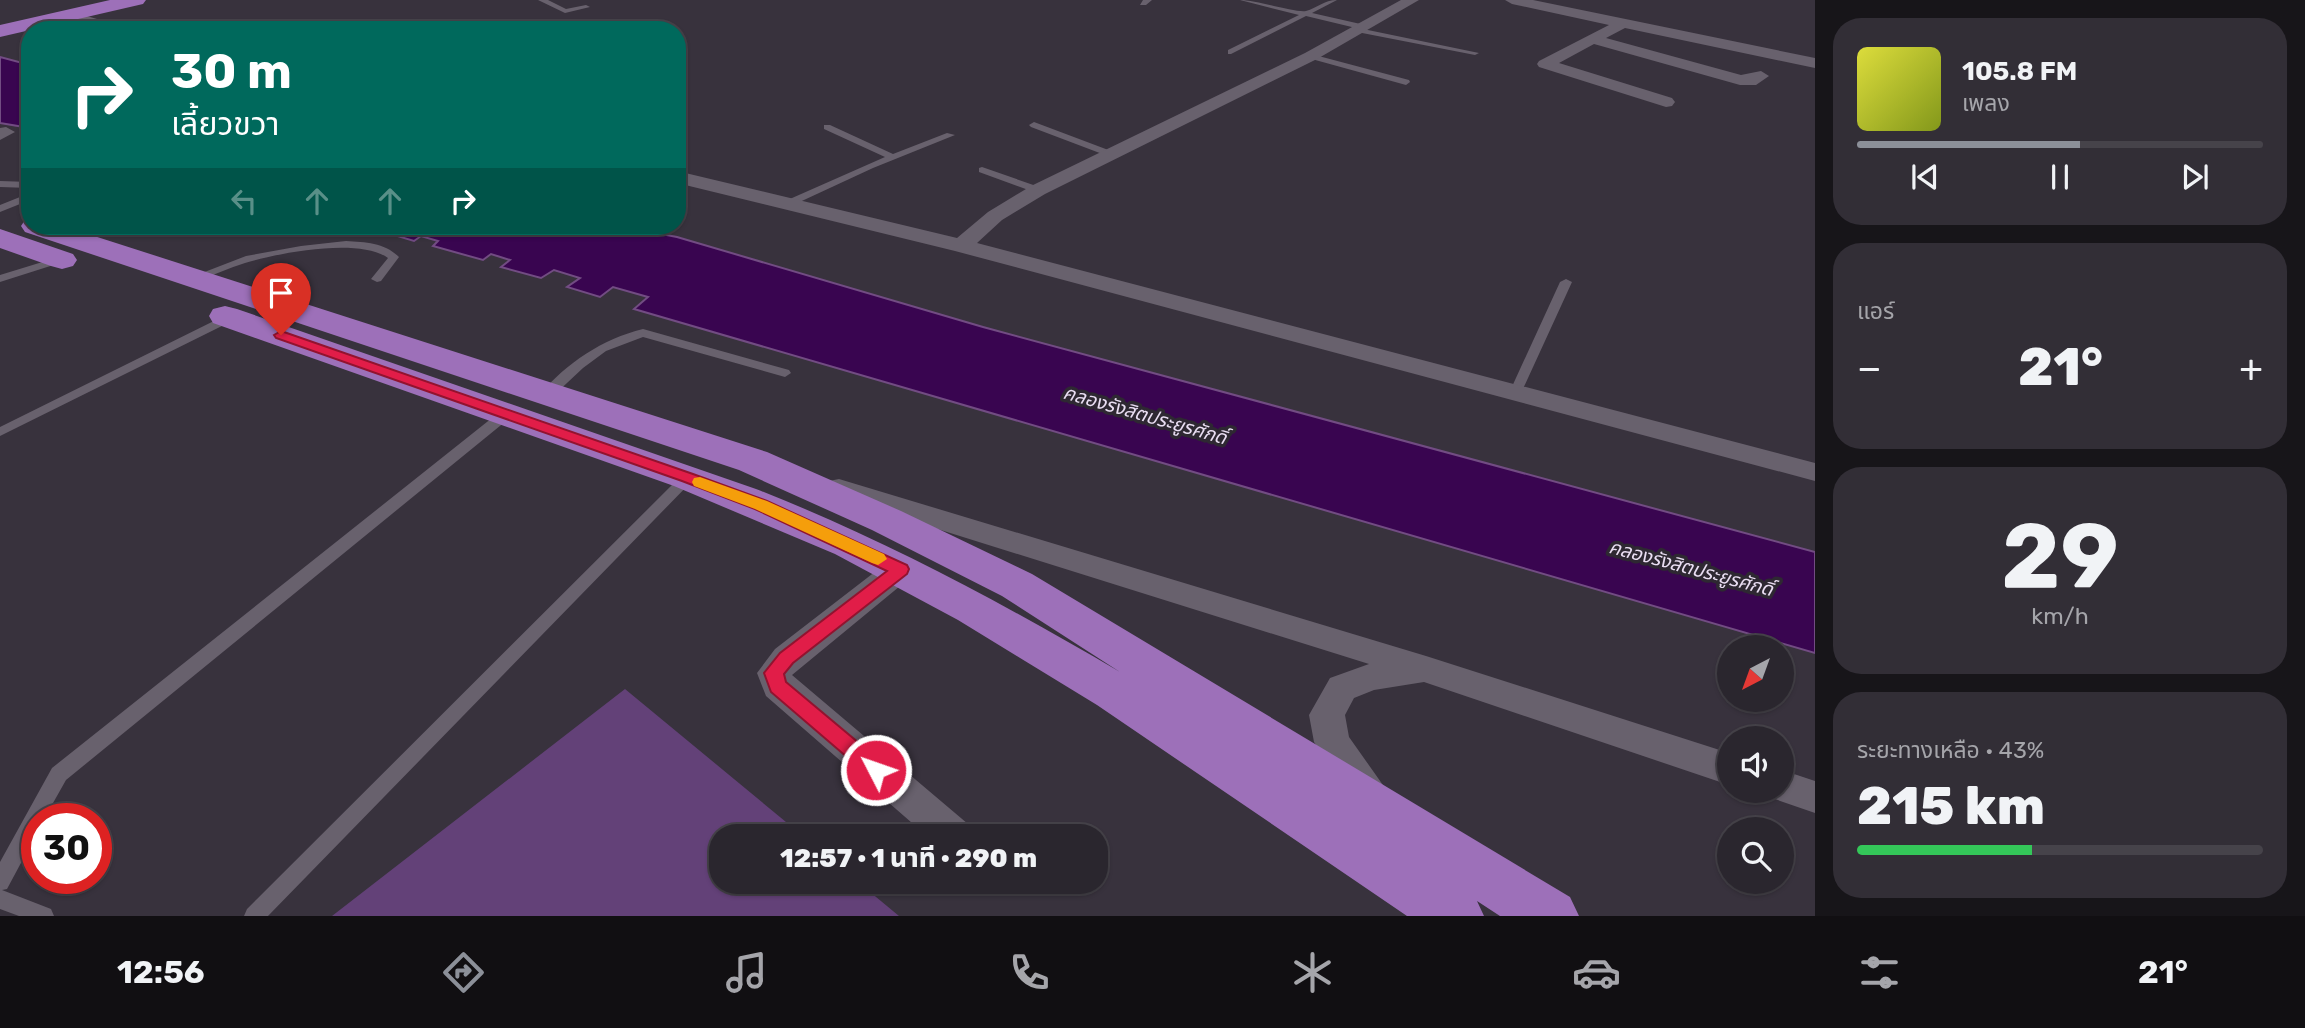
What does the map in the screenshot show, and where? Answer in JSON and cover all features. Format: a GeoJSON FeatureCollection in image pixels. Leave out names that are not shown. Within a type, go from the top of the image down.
{"type":"FeatureCollection","features":[{"type":"Feature","properties":{"kind":"main road"},"geometry":{"type":"LineString","coordinates":[[3,25],[92,0]]}},
{"type":"Feature","properties":{"kind":"main road"},"geometry":{"type":"LineString","coordinates":[[3,25],[72,8],[127,1]]}},
{"type":"Feature","properties":{"kind":"main road"},"geometry":{"type":"LineString","coordinates":[[24,21],[127,1]]}},
{"type":"Feature","properties":{"kind":"main road"},"geometry":{"type":"LineString","coordinates":[[3,25],[21,22]]}},
{"type":"Feature","properties":{"kind":"main road"},"geometry":{"type":"LineString","coordinates":[[0,212],[21,221]]}},
{"type":"Feature","properties":{"kind":"main road"},"geometry":{"type":"LineString","coordinates":[[0,238],[29,235]]}},
{"type":"Feature","properties":{"kind":"main road"},"geometry":{"type":"LineString","coordinates":[[52,235],[230,317],[688,477],[761,505],[900,569],[1001,624],[1096,681],[1455,916]]}},
{"type":"Feature","properties":{"kind":"main road"},"geometry":{"type":"LineString","coordinates":[[55,235],[195,278],[753,461],[944,547],[1017,585],[1550,916]]}},
{"type":"Feature","properties":{"kind":"street"},"geometry":{"type":"LineString","coordinates":[[961,246],[995,216],[1038,190],[1108,153],[1311,56],[1412,0]]}},
{"type":"Feature","properties":{"kind":"street"},"geometry":{"type":"LineString","coordinates":[[1512,0],[1815,63]]}},
{"type":"Feature","properties":{"kind":"street"},"geometry":{"type":"LineString","coordinates":[[1546,0],[1618,22]]}},
{"type":"Feature","properties":{"kind":"street"},"geometry":{"type":"LineString","coordinates":[[72,8],[100,21]]}},
{"type":"Feature","properties":{"kind":"street"},"geometry":{"type":"LineString","coordinates":[[1618,22],[1595,40],[1545,64],[1666,102]]}},
{"type":"Feature","properties":{"kind":"street"},"geometry":{"type":"LineString","coordinates":[[1595,40],[1740,80],[1751,81],[1761,76]]}},
{"type":"Feature","properties":{"kind":"street"},"geometry":{"type":"LineString","coordinates":[[686,179],[961,246],[1815,472]]}},
{"type":"Feature","properties":{"kind":"street"},"geometry":{"type":"LineString","coordinates":[[753,461],[1426,669],[1717,764]]}},
{"type":"Feature","properties":{"kind":"street"},"geometry":{"type":"LineString","coordinates":[[900,569],[787,658],[774,673],[778,686],[940,824]]}},
{"type":"Feature","properties":{"kind":"street"},"geometry":{"type":"LineString","coordinates":[[1384,812],[1332,743],[1327,715],[1342,688],[1371,677],[1426,669]]}},
{"type":"Feature","properties":{"kind":"street"},"geometry":{"type":"LineString","coordinates":[[1794,790],[1815,797]]}},
{"type":"Feature","properties":{"kind":"lane"},"geometry":{"type":"LineString","coordinates":[[542,0],[565,11],[586,7]]}},
{"type":"Feature","properties":{"kind":"lane"},"geometry":{"type":"LineString","coordinates":[[1244,0],[1360,29],[1475,53]]}},
{"type":"Feature","properties":{"kind":"lane"},"geometry":{"type":"LineString","coordinates":[[1231,52],[1334,0]]}},
{"type":"Feature","properties":{"kind":"lane"},"geometry":{"type":"LineString","coordinates":[[1311,56],[1406,82]]}},
{"type":"Feature","properties":{"kind":"lane"},"geometry":{"type":"LineString","coordinates":[[1034,125],[1108,153]]}},
{"type":"Feature","properties":{"kind":"lane"},"geometry":{"type":"LineString","coordinates":[[827,127],[893,157]]}},
{"type":"Feature","properties":{"kind":"lane"},"geometry":{"type":"LineString","coordinates":[[787,204],[950,135]]}},
{"type":"Feature","properties":{"kind":"lane"},"geometry":{"type":"LineString","coordinates":[[982,170],[1038,190]]}},
{"type":"Feature","properties":{"kind":"lane"},"geometry":{"type":"LineString","coordinates":[[0,184],[21,185]]}},
{"type":"Feature","properties":{"kind":"lane"},"geometry":{"type":"LineString","coordinates":[[0,212],[21,201]]}},
{"type":"Feature","properties":{"kind":"lane"},"geometry":{"type":"LineString","coordinates":[[0,279],[46,235]]}},
{"type":"Feature","properties":{"kind":"lane"},"geometry":{"type":"LineString","coordinates":[[195,278],[244,260],[338,245],[372,247],[391,253],[394,257],[377,279]]}},
{"type":"Feature","properties":{"kind":"lane"},"geometry":{"type":"LineString","coordinates":[[1516,391],[1566,282]]}},
{"type":"Feature","properties":{"kind":"lane"},"geometry":{"type":"LineString","coordinates":[[0,432],[230,317]]}},
{"type":"Feature","properties":{"kind":"lane"},"geometry":{"type":"LineString","coordinates":[[546,395],[603,345],[643,333],[785,373]]}},
{"type":"Feature","properties":{"kind":"lane"},"geometry":{"type":"LineString","coordinates":[[0,882],[59,774],[507,413]]}},
{"type":"Feature","properties":{"kind":"lane"},"geometry":{"type":"LineString","coordinates":[[254,916],[688,477]]}},
{"type":"Feature","properties":{"kind":"lane"},"geometry":{"type":"LineString","coordinates":[[0,899],[44,916]]}},
{"type":"Feature","properties":{"kind":"shaded area"},"geometry":{"type":"Polygon","coordinates":[[[625,689],[788,824],[709,824],[709,894],[872,894],[899,916],[332,916],[625,689]]]}},
{"type":"Feature","properties":{"kind":"water"},"geometry":{"type":"Polygon","coordinates":[[[0,57],[21,63],[21,126],[0,123],[0,57]]]}},
{"type":"Feature","properties":{"kind":"water","name":"คลองรังสิตประยูรศักดิ์"},"geometry":{"type":"Polygon","coordinates":[[[394,235],[677,237],[983,327],[1815,552],[1815,653],[1794,647],[1794,635],[1753,635],[634,309],[648,297],[613,287],[600,297],[567,287],[580,278],[554,270],[541,278],[501,267],[510,260],[491,254],[483,260],[433,246],[438,241],[421,236],[414,241],[394,235]]]}},
{"type":"Feature","properties":{"kind":"slow traffic"},"geometry":{"type":"LineString","coordinates":[[700,482],[761,505],[878,559]]}},
{"type":"Feature","properties":{"kind":"route"},"geometry":{"type":"LineString","coordinates":[[281,335],[688,477],[761,505],[900,569],[787,658],[774,673],[778,686],[876,770]]}}]}
